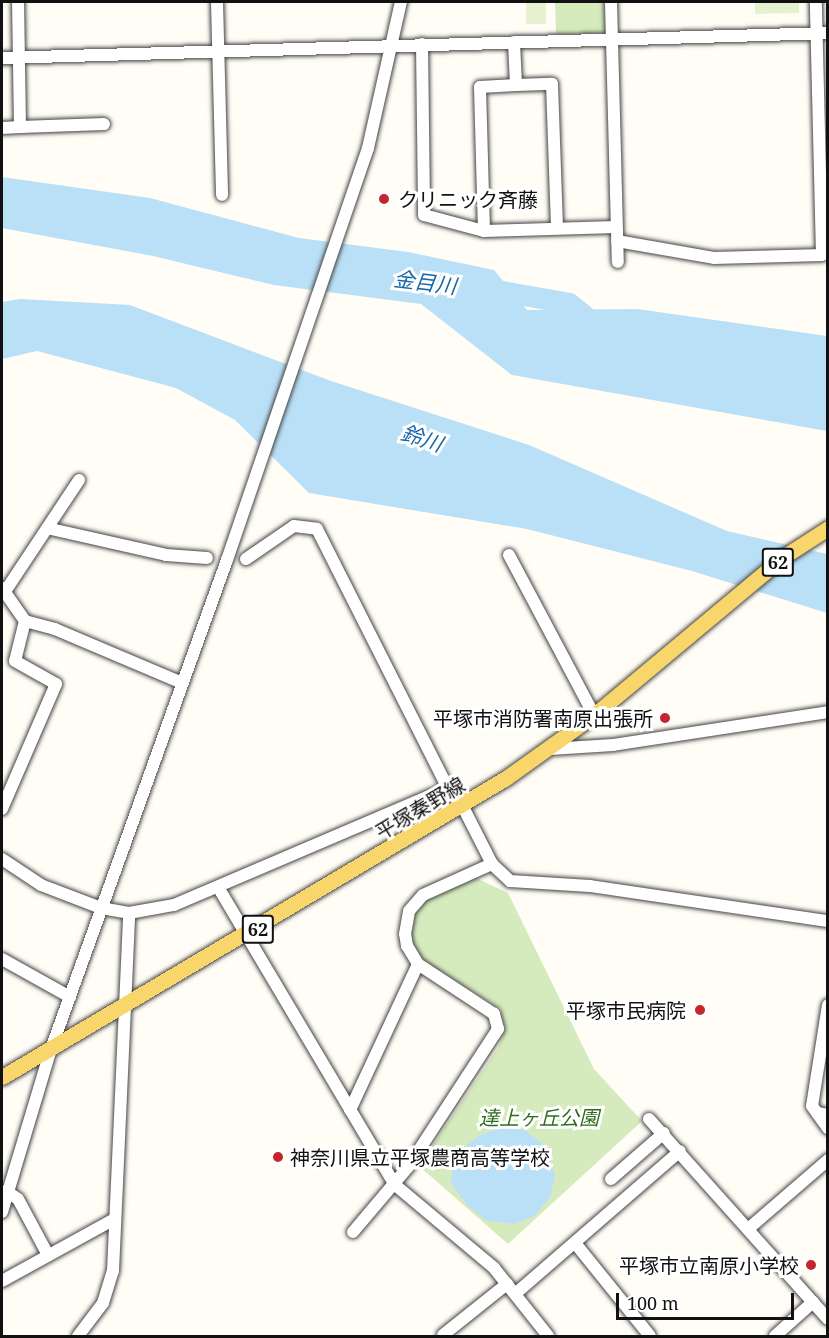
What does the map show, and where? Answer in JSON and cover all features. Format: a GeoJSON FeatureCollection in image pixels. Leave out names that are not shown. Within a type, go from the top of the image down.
{"type":"FeatureCollection","features":[{"type":"Feature","properties":{"kind":"main road","name":"平塚秦野線"},"geometry":{"type":"LineString","coordinates":[[2,1077],[127,1001],[245,936],[463,807],[594,715],[783,557],[828,528]]}},
{"type":"Feature","properties":{"kind":"street"},"geometry":{"type":"LineString","coordinates":[[18,2],[20,127]]}},
{"type":"Feature","properties":{"kind":"street"},"geometry":{"type":"LineString","coordinates":[[217,2],[222,195]]}},
{"type":"Feature","properties":{"kind":"street"},"geometry":{"type":"LineString","coordinates":[[2,1212],[6,1191],[51,1049],[249,494],[368,148],[401,2]]}},
{"type":"Feature","properties":{"kind":"street"},"geometry":{"type":"LineString","coordinates":[[611,2],[618,262]]}},
{"type":"Feature","properties":{"kind":"street"},"geometry":{"type":"LineString","coordinates":[[617,241],[714,258],[822,255],[822,33],[816,2]]}},
{"type":"Feature","properties":{"kind":"street"},"geometry":{"type":"LineString","coordinates":[[2,58],[822,33]]}},
{"type":"Feature","properties":{"kind":"street"},"geometry":{"type":"LineString","coordinates":[[514,42],[516,85]]}},
{"type":"Feature","properties":{"kind":"street"},"geometry":{"type":"LineString","coordinates":[[422,44],[424,215],[484,231],[616,227]]}},
{"type":"Feature","properties":{"kind":"street"},"geometry":{"type":"LineString","coordinates":[[484,231],[480,87],[516,85],[552,84],[557,228]]}},
{"type":"Feature","properties":{"kind":"street"},"geometry":{"type":"LineString","coordinates":[[2,128],[104,124]]}},
{"type":"Feature","properties":{"kind":"street"},"geometry":{"type":"LineString","coordinates":[[79,480],[51,529],[4,589],[26,621],[55,629],[182,683]]}},
{"type":"Feature","properties":{"kind":"street"},"geometry":{"type":"LineString","coordinates":[[246,559],[294,526],[317,529],[448,788],[463,807],[492,864],[510,881],[658,896],[828,921]]}},
{"type":"Feature","properties":{"kind":"street"},"geometry":{"type":"LineString","coordinates":[[51,529],[166,555],[207,558]]}},
{"type":"Feature","properties":{"kind":"street"},"geometry":{"type":"LineString","coordinates":[[509,555],[594,715]]}},
{"type":"Feature","properties":{"kind":"street"},"geometry":{"type":"LineString","coordinates":[[2,809],[56,684],[15,661],[26,621]]}},
{"type":"Feature","properties":{"kind":"street"},"geometry":{"type":"LineString","coordinates":[[550,748],[613,745],[828,712]]}},
{"type":"Feature","properties":{"kind":"street"},"geometry":{"type":"LineString","coordinates":[[2,859],[41,885],[101,908],[129,913],[174,905],[448,788]]}},
{"type":"Feature","properties":{"kind":"street"},"geometry":{"type":"LineString","coordinates":[[353,1232],[394,1184],[492,1042],[498,1029],[494,1014],[418,964],[407,946],[405,934],[415,902],[432,889],[492,864]]}},
{"type":"Feature","properties":{"kind":"street"},"geometry":{"type":"LineString","coordinates":[[218,887],[394,1184],[494,1268],[548,1336]]}},
{"type":"Feature","properties":{"kind":"street"},"geometry":{"type":"LineString","coordinates":[[78,1336],[106,1292],[112,1271],[127,1001],[129,913]]}},
{"type":"Feature","properties":{"kind":"street"},"geometry":{"type":"LineString","coordinates":[[2,959],[70,997]]}},
{"type":"Feature","properties":{"kind":"street"},"geometry":{"type":"LineString","coordinates":[[350,1110],[418,964]]}},
{"type":"Feature","properties":{"kind":"street"},"geometry":{"type":"LineString","coordinates":[[828,1005],[812,1106],[822,1114],[828,1128]]}},
{"type":"Feature","properties":{"kind":"street"},"geometry":{"type":"LineString","coordinates":[[650,1119],[828,1319]]}},
{"type":"Feature","properties":{"kind":"street"},"geometry":{"type":"LineString","coordinates":[[611,1179],[664,1133]]}},
{"type":"Feature","properties":{"kind":"street"},"geometry":{"type":"LineString","coordinates":[[442,1335],[575,1243],[680,1151]]}},
{"type":"Feature","properties":{"kind":"street"},"geometry":{"type":"LineString","coordinates":[[748,1229],[828,1160]]}},
{"type":"Feature","properties":{"kind":"street"},"geometry":{"type":"LineString","coordinates":[[6,1191],[18,1199],[48,1255]]}},
{"type":"Feature","properties":{"kind":"street"},"geometry":{"type":"LineString","coordinates":[[2,1281],[115,1220]]}},
{"type":"Feature","properties":{"kind":"street"},"geometry":{"type":"LineString","coordinates":[[575,1243],[650,1336]]}},
{"type":"Feature","properties":{"kind":"street"},"geometry":{"type":"LineString","coordinates":[[775,1336],[813,1302]]}},
{"type":"Feature","properties":{"kind":"green space"},"geometry":{"type":"Polygon","coordinates":[[[526,2],[546,2],[546,24],[526,24],[526,2]]]}},
{"type":"Feature","properties":{"kind":"green space"},"geometry":{"type":"Polygon","coordinates":[[[555,2],[604,2],[605,33],[556,34],[555,2]]]}},
{"type":"Feature","properties":{"kind":"green space"},"geometry":{"type":"Polygon","coordinates":[[[755,2],[799,2],[799,13],[755,14],[755,2]]]}},
{"type":"Feature","properties":{"kind":"green space","name":"達上ヶ丘公園"},"geometry":{"type":"Polygon","coordinates":[[[476,878],[508,893],[594,1069],[642,1121],[508,1244],[419,1166],[498,1048],[505,1029],[500,1008],[424,961],[411,939],[416,910],[423,900],[476,878]]]}},
{"type":"Feature","properties":{"kind":"water"},"geometry":{"type":"Polygon","coordinates":[[[2,177],[150,198],[299,238],[408,252],[494,270],[527,310],[637,309],[827,336],[827,431],[512,375],[421,304],[274,285],[153,256],[2,228],[2,177]]]}},
{"type":"Feature","properties":{"kind":"water","name":"鈴川"},"geometry":{"type":"Polygon","coordinates":[[[20,299],[130,305],[331,381],[529,445],[727,531],[827,554],[827,613],[692,571],[527,529],[309,493],[235,420],[176,388],[37,351],[2,359],[2,302],[20,299]]]}},
{"type":"Feature","properties":{"kind":"water"},"geometry":{"type":"Polygon","coordinates":[[[499,1127],[525,1130],[546,1147],[555,1175],[550,1198],[534,1216],[514,1224],[487,1221],[466,1204],[451,1183],[454,1155],[479,1136],[499,1127]]]}},
{"type":"Feature","properties":{"kind":"waterway","name":"金目川"},"geometry":{"type":"LineString","coordinates":[[484,288],[569,303],[599,327]]}},
{"type":"Feature","properties":{"kind":"place","name":"クリニック斉藤"},"geometry":{"type":"Point","coordinates":[384,199]}},
{"type":"Feature","properties":{"kind":"place","name":"平塚市消防署南原出張所"},"geometry":{"type":"Point","coordinates":[665,718]}},
{"type":"Feature","properties":{"kind":"place","name":"平塚市民病院"},"geometry":{"type":"Point","coordinates":[700,1010]}},
{"type":"Feature","properties":{"kind":"place","name":"神奈川県立平塚農商高等学校"},"geometry":{"type":"Point","coordinates":[278,1157]}},
{"type":"Feature","properties":{"kind":"place","name":"平塚市立南原小学校"},"geometry":{"type":"Point","coordinates":[811,1265]}}]}
